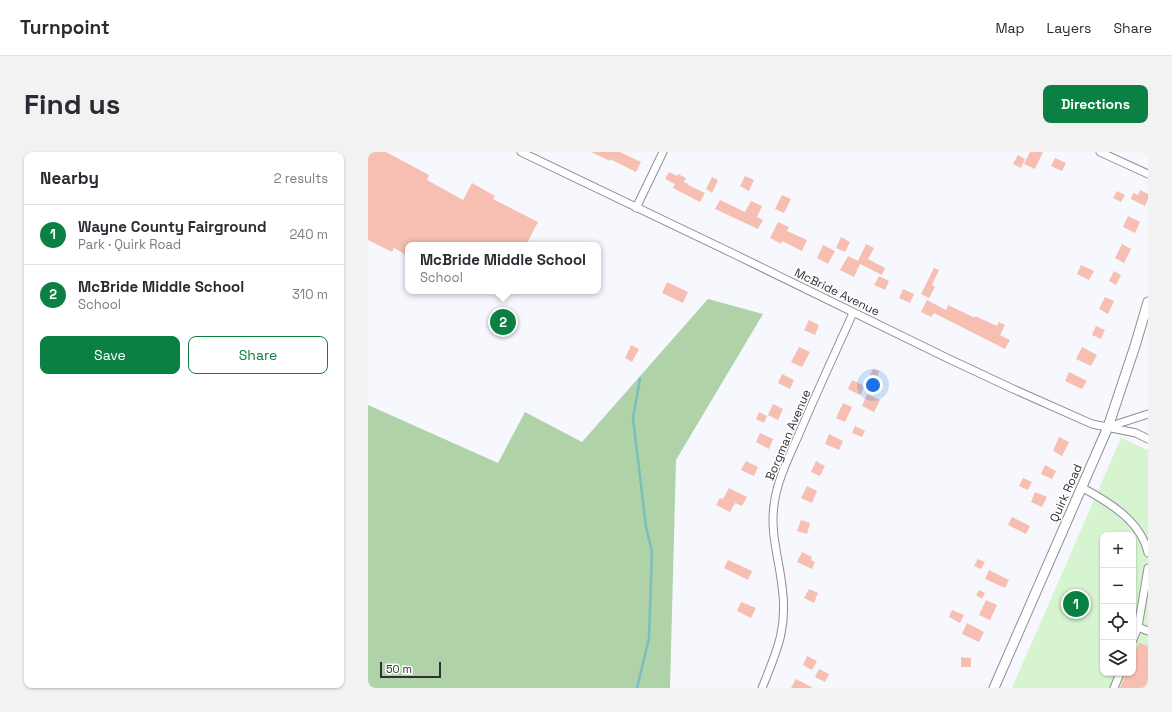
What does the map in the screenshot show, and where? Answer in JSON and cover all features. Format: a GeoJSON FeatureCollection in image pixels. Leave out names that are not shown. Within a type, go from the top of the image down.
{"type":"FeatureCollection","features":[{"type":"Feature","properties":{"kind":"street","name":"McBride Avenue"},"geometry":{"type":"LineString","coordinates":[[521,152],[853,313],[1031,397],[1092,424],[1136,433],[1148,439]]}},
{"type":"Feature","properties":{"kind":"street"},"geometry":{"type":"LineString","coordinates":[[636,208],[663,152]]}},
{"type":"Feature","properties":{"kind":"street"},"geometry":{"type":"LineString","coordinates":[[1100,152],[1148,174]]}},
{"type":"Feature","properties":{"kind":"street","name":"Quirk Road"},"geometry":{"type":"LineString","coordinates":[[994,688],[1108,427],[1148,302]]}},
{"type":"Feature","properties":{"kind":"street","name":"Borgman Avenue"},"geometry":{"type":"LineString","coordinates":[[762,688],[779,645],[783,627],[783,597],[773,526],[774,505],[777,488],[853,313]]}},
{"type":"Feature","properties":{"kind":"street"},"geometry":{"type":"LineString","coordinates":[[1108,427],[1148,414]]}},
{"type":"Feature","properties":{"kind":"street"},"geometry":{"type":"LineString","coordinates":[[1081,487],[1095,494],[1129,519],[1143,538],[1148,553]]}},
{"type":"Feature","properties":{"kind":"street"},"geometry":{"type":"LineString","coordinates":[[1136,633],[1148,577],[1148,568]]}},
{"type":"Feature","properties":{"kind":"street"},"geometry":{"type":"LineString","coordinates":[[1138,628],[1148,631]]}},
{"type":"Feature","properties":{"kind":"street"},"geometry":{"type":"LineString","coordinates":[[1114,688],[1119,676]]}},
{"type":"Feature","properties":{"kind":"green space"},"geometry":{"type":"Polygon","coordinates":[[[708,299],[763,314],[676,460],[670,688],[368,688],[368,405],[498,463],[525,412],[582,442],[708,299]]]}},
{"type":"Feature","properties":{"kind":"green space"},"geometry":{"type":"Polygon","coordinates":[[[1121,438],[1148,450],[1148,688],[1012,688],[1121,438]]]}},
{"type":"Feature","properties":{"kind":"building"},"geometry":{"type":"Polygon","coordinates":[[[368,152],[386,152],[429,175],[427,180],[463,200],[472,183],[495,196],[493,199],[538,222],[528,242],[405,242],[405,254],[394,248],[392,252],[368,240],[368,152]]]}},
{"type":"Feature","properties":{"kind":"building"},"geometry":{"type":"Polygon","coordinates":[[[591,152],[620,152],[641,162],[636,172],[610,159],[610,161],[591,152]]]}},
{"type":"Feature","properties":{"kind":"building"},"geometry":{"type":"Polygon","coordinates":[[[1030,152],[1043,152],[1035,169],[1024,164],[1030,152]]]}},
{"type":"Feature","properties":{"kind":"building"},"geometry":{"type":"Polygon","coordinates":[[[1018,155],[1025,159],[1021,168],[1013,164],[1018,155]]]}},
{"type":"Feature","properties":{"kind":"building"},"geometry":{"type":"Polygon","coordinates":[[[1055,158],[1066,163],[1062,171],[1051,166],[1055,158]]]}},
{"type":"Feature","properties":{"kind":"building"},"geometry":{"type":"Polygon","coordinates":[[[669,172],[686,178],[684,182],[705,193],[700,202],[673,188],[675,184],[665,179],[669,172]]]}},
{"type":"Feature","properties":{"kind":"building"},"geometry":{"type":"Polygon","coordinates":[[[745,176],[754,180],[749,191],[740,186],[745,176]]]}},
{"type":"Feature","properties":{"kind":"building"},"geometry":{"type":"Polygon","coordinates":[[[712,177],[718,180],[712,193],[706,189],[712,177]]]}},
{"type":"Feature","properties":{"kind":"building"},"geometry":{"type":"Polygon","coordinates":[[[1140,190],[1148,194],[1148,199],[1145,206],[1131,199],[1133,193],[1138,195],[1140,190]]]}},
{"type":"Feature","properties":{"kind":"building"},"geometry":{"type":"Polygon","coordinates":[[[1117,191],[1125,195],[1121,202],[1113,198],[1117,191]]]}},
{"type":"Feature","properties":{"kind":"building"},"geometry":{"type":"Polygon","coordinates":[[[782,195],[791,199],[784,213],[775,209],[782,195]]]}},
{"type":"Feature","properties":{"kind":"building"},"geometry":{"type":"Polygon","coordinates":[[[720,200],[745,212],[751,201],[762,206],[757,217],[763,220],[758,229],[715,209],[720,200]]]}},
{"type":"Feature","properties":{"kind":"building"},"geometry":{"type":"Polygon","coordinates":[[[1128,216],[1140,222],[1135,233],[1123,227],[1128,216]]]}},
{"type":"Feature","properties":{"kind":"building"},"geometry":{"type":"Polygon","coordinates":[[[778,222],[789,227],[787,231],[807,240],[802,251],[782,241],[781,244],[770,238],[778,222]]]}},
{"type":"Feature","properties":{"kind":"building"},"geometry":{"type":"Polygon","coordinates":[[[841,237],[850,242],[845,252],[836,248],[841,237]]]}},
{"type":"Feature","properties":{"kind":"building"},"geometry":{"type":"Polygon","coordinates":[[[866,244],[874,248],[868,259],[885,268],[882,275],[860,264],[854,277],[840,270],[848,256],[858,261],[866,244]]]}},
{"type":"Feature","properties":{"kind":"building"},"geometry":{"type":"Polygon","coordinates":[[[1122,244],[1131,249],[1124,263],[1115,258],[1122,244]]]}},
{"type":"Feature","properties":{"kind":"building"},"geometry":{"type":"Polygon","coordinates":[[[823,245],[835,251],[828,264],[817,258],[823,245]]]}},
{"type":"Feature","properties":{"kind":"building"},"geometry":{"type":"Polygon","coordinates":[[[1081,265],[1094,271],[1089,280],[1077,274],[1081,265]]]}},
{"type":"Feature","properties":{"kind":"building"},"geometry":{"type":"Polygon","coordinates":[[[934,268],[939,270],[932,285],[935,287],[929,298],[921,294],[934,268]]]}},
{"type":"Feature","properties":{"kind":"building"},"geometry":{"type":"Polygon","coordinates":[[[1114,271],[1121,275],[1116,285],[1109,281],[1114,271]]]}},
{"type":"Feature","properties":{"kind":"building"},"geometry":{"type":"Polygon","coordinates":[[[879,276],[889,281],[885,290],[874,285],[879,276]]]}},
{"type":"Feature","properties":{"kind":"building"},"geometry":{"type":"Polygon","coordinates":[[[667,282],[688,292],[683,303],[662,293],[667,282]]]}},
{"type":"Feature","properties":{"kind":"building"},"geometry":{"type":"Polygon","coordinates":[[[903,289],[914,294],[910,303],[899,298],[903,289]]]}},
{"type":"Feature","properties":{"kind":"building"},"geometry":{"type":"Polygon","coordinates":[[[1105,297],[1114,301],[1108,314],[1099,309],[1105,297]]]}},
{"type":"Feature","properties":{"kind":"building"},"geometry":{"type":"Polygon","coordinates":[[[927,300],[946,310],[948,305],[975,318],[975,316],[997,326],[999,322],[1005,325],[1000,335],[1010,340],[1005,349],[934,313],[931,317],[921,312],[927,300]]]}},
{"type":"Feature","properties":{"kind":"building"},"geometry":{"type":"Polygon","coordinates":[[[809,320],[819,325],[815,335],[804,330],[809,320]]]}},
{"type":"Feature","properties":{"kind":"building"},"geometry":{"type":"Polygon","coordinates":[[[1096,326],[1105,330],[1101,339],[1092,335],[1096,326]]]}},
{"type":"Feature","properties":{"kind":"building"},"geometry":{"type":"Polygon","coordinates":[[[631,345],[639,349],[632,362],[625,358],[631,345]]]}},
{"type":"Feature","properties":{"kind":"building"},"geometry":{"type":"Polygon","coordinates":[[[799,347],[810,352],[802,367],[791,362],[799,347]]]}},
{"type":"Feature","properties":{"kind":"building"},"geometry":{"type":"Polygon","coordinates":[[[1082,347],[1097,355],[1091,366],[1076,359],[1082,347]]]}},
{"type":"Feature","properties":{"kind":"building"},"geometry":{"type":"Polygon","coordinates":[[[873,369],[879,371],[877,378],[870,375],[873,369]]]}},
{"type":"Feature","properties":{"kind":"building"},"geometry":{"type":"Polygon","coordinates":[[[1069,372],[1087,381],[1082,389],[1065,381],[1069,372]]]}},
{"type":"Feature","properties":{"kind":"building"},"geometry":{"type":"Polygon","coordinates":[[[782,374],[794,380],[790,389],[778,383],[782,374]]]}},
{"type":"Feature","properties":{"kind":"building"},"geometry":{"type":"Polygon","coordinates":[[[852,380],[865,386],[860,395],[848,389],[852,380]]]}},
{"type":"Feature","properties":{"kind":"building"},"geometry":{"type":"Polygon","coordinates":[[[867,394],[880,400],[874,412],[862,406],[867,394]]]}},
{"type":"Feature","properties":{"kind":"building"},"geometry":{"type":"Polygon","coordinates":[[[843,403],[852,407],[845,422],[836,418],[843,403]]]}},
{"type":"Feature","properties":{"kind":"building"},"geometry":{"type":"Polygon","coordinates":[[[773,404],[783,409],[778,420],[768,415],[773,404]]]}},
{"type":"Feature","properties":{"kind":"building"},"geometry":{"type":"Polygon","coordinates":[[[759,412],[767,416],[764,423],[756,419],[759,412]]]}},
{"type":"Feature","properties":{"kind":"building"},"geometry":{"type":"Polygon","coordinates":[[[855,426],[865,431],[862,437],[852,433],[855,426]]]}},
{"type":"Feature","properties":{"kind":"building"},"geometry":{"type":"Polygon","coordinates":[[[760,433],[773,439],[769,449],[756,442],[760,433]]]}},
{"type":"Feature","properties":{"kind":"building"},"geometry":{"type":"Polygon","coordinates":[[[829,434],[843,441],[839,450],[825,444],[829,434]]]}},
{"type":"Feature","properties":{"kind":"building"},"geometry":{"type":"Polygon","coordinates":[[[1059,437],[1069,442],[1062,456],[1053,451],[1059,437]]]}},
{"type":"Feature","properties":{"kind":"building"},"geometry":{"type":"Polygon","coordinates":[[[746,461],[758,467],[754,476],[741,470],[746,461]]]}},
{"type":"Feature","properties":{"kind":"building"},"geometry":{"type":"Polygon","coordinates":[[[816,461],[825,466],[820,476],[811,472],[816,461]]]}},
{"type":"Feature","properties":{"kind":"building"},"geometry":{"type":"Polygon","coordinates":[[[1045,465],[1056,471],[1052,479],[1041,474],[1045,465]]]}},
{"type":"Feature","properties":{"kind":"building"},"geometry":{"type":"Polygon","coordinates":[[[1023,478],[1032,482],[1028,490],[1019,486],[1023,478]]]}},
{"type":"Feature","properties":{"kind":"building"},"geometry":{"type":"Polygon","coordinates":[[[807,486],[817,491],[812,503],[801,498],[807,486]]]}},
{"type":"Feature","properties":{"kind":"building"},"geometry":{"type":"Polygon","coordinates":[[[729,488],[747,497],[742,506],[735,503],[730,512],[716,505],[720,498],[723,499],[729,488]]]}},
{"type":"Feature","properties":{"kind":"building"},"geometry":{"type":"Polygon","coordinates":[[[1035,492],[1047,497],[1042,507],[1031,502],[1035,492]]]}},
{"type":"Feature","properties":{"kind":"building"},"geometry":{"type":"Polygon","coordinates":[[[1012,517],[1030,526],[1026,534],[1008,525],[1012,517]]]}},
{"type":"Feature","properties":{"kind":"building"},"geometry":{"type":"Polygon","coordinates":[[[801,520],[810,523],[807,534],[797,531],[801,520]]]}},
{"type":"Feature","properties":{"kind":"building"},"geometry":{"type":"Polygon","coordinates":[[[802,552],[812,557],[811,560],[815,562],[812,569],[797,562],[802,552]]]}},
{"type":"Feature","properties":{"kind":"building"},"geometry":{"type":"Polygon","coordinates":[[[978,559],[985,562],[981,569],[974,566],[978,559]]]}},
{"type":"Feature","properties":{"kind":"building"},"geometry":{"type":"Polygon","coordinates":[[[728,560],[752,571],[748,580],[724,568],[728,560]]]}},
{"type":"Feature","properties":{"kind":"building"},"geometry":{"type":"Polygon","coordinates":[[[989,570],[1009,580],[1005,588],[985,579],[989,570]]]}},
{"type":"Feature","properties":{"kind":"building"},"geometry":{"type":"Polygon","coordinates":[[[809,589],[818,593],[814,603],[804,598],[809,589]]]}},
{"type":"Feature","properties":{"kind":"building"},"geometry":{"type":"Polygon","coordinates":[[[979,590],[985,593],[982,599],[976,595],[979,590]]]}},
{"type":"Feature","properties":{"kind":"building"},"geometry":{"type":"Polygon","coordinates":[[[986,600],[997,605],[990,620],[979,615],[986,600]]]}},
{"type":"Feature","properties":{"kind":"building"},"geometry":{"type":"Polygon","coordinates":[[[741,602],[756,608],[751,618],[737,611],[741,602]]]}},
{"type":"Feature","properties":{"kind":"building"},"geometry":{"type":"Polygon","coordinates":[[[952,610],[964,615],[960,623],[949,617],[952,610]]]}},
{"type":"Feature","properties":{"kind":"building"},"geometry":{"type":"Polygon","coordinates":[[[967,623],[984,632],[979,642],[962,634],[967,623]]]}},
{"type":"Feature","properties":{"kind":"building"},"geometry":{"type":"Polygon","coordinates":[[[1139,643],[1148,646],[1148,680],[1145,688],[1120,688],[1125,676],[1136,676],[1136,650],[1139,643]]]}},
{"type":"Feature","properties":{"kind":"building"},"geometry":{"type":"Polygon","coordinates":[[[807,656],[817,661],[812,670],[803,665],[807,656]]]}},
{"type":"Feature","properties":{"kind":"building"},"geometry":{"type":"Polygon","coordinates":[[[961,657],[971,658],[971,667],[961,667],[961,657]]]}},
{"type":"Feature","properties":{"kind":"building"},"geometry":{"type":"Polygon","coordinates":[[[819,669],[829,674],[825,682],[815,677],[819,669]]]}},
{"type":"Feature","properties":{"kind":"building"},"geometry":{"type":"Polygon","coordinates":[[[796,679],[813,688],[791,688],[796,679]]]}},
{"type":"Feature","properties":{"kind":"waterway"},"geometry":{"type":"LineString","coordinates":[[637,688],[649,638],[652,552],[646,527],[633,418],[640,379]]}},
{"type":"Feature","properties":{"kind":"place","name":"McBride Middle School"},"geometry":{"type":"Point","coordinates":[503,322]}},
{"type":"Feature","properties":{"kind":"place","name":"Wayne County Fairground"},"geometry":{"type":"Point","coordinates":[1076,604]}}]}
